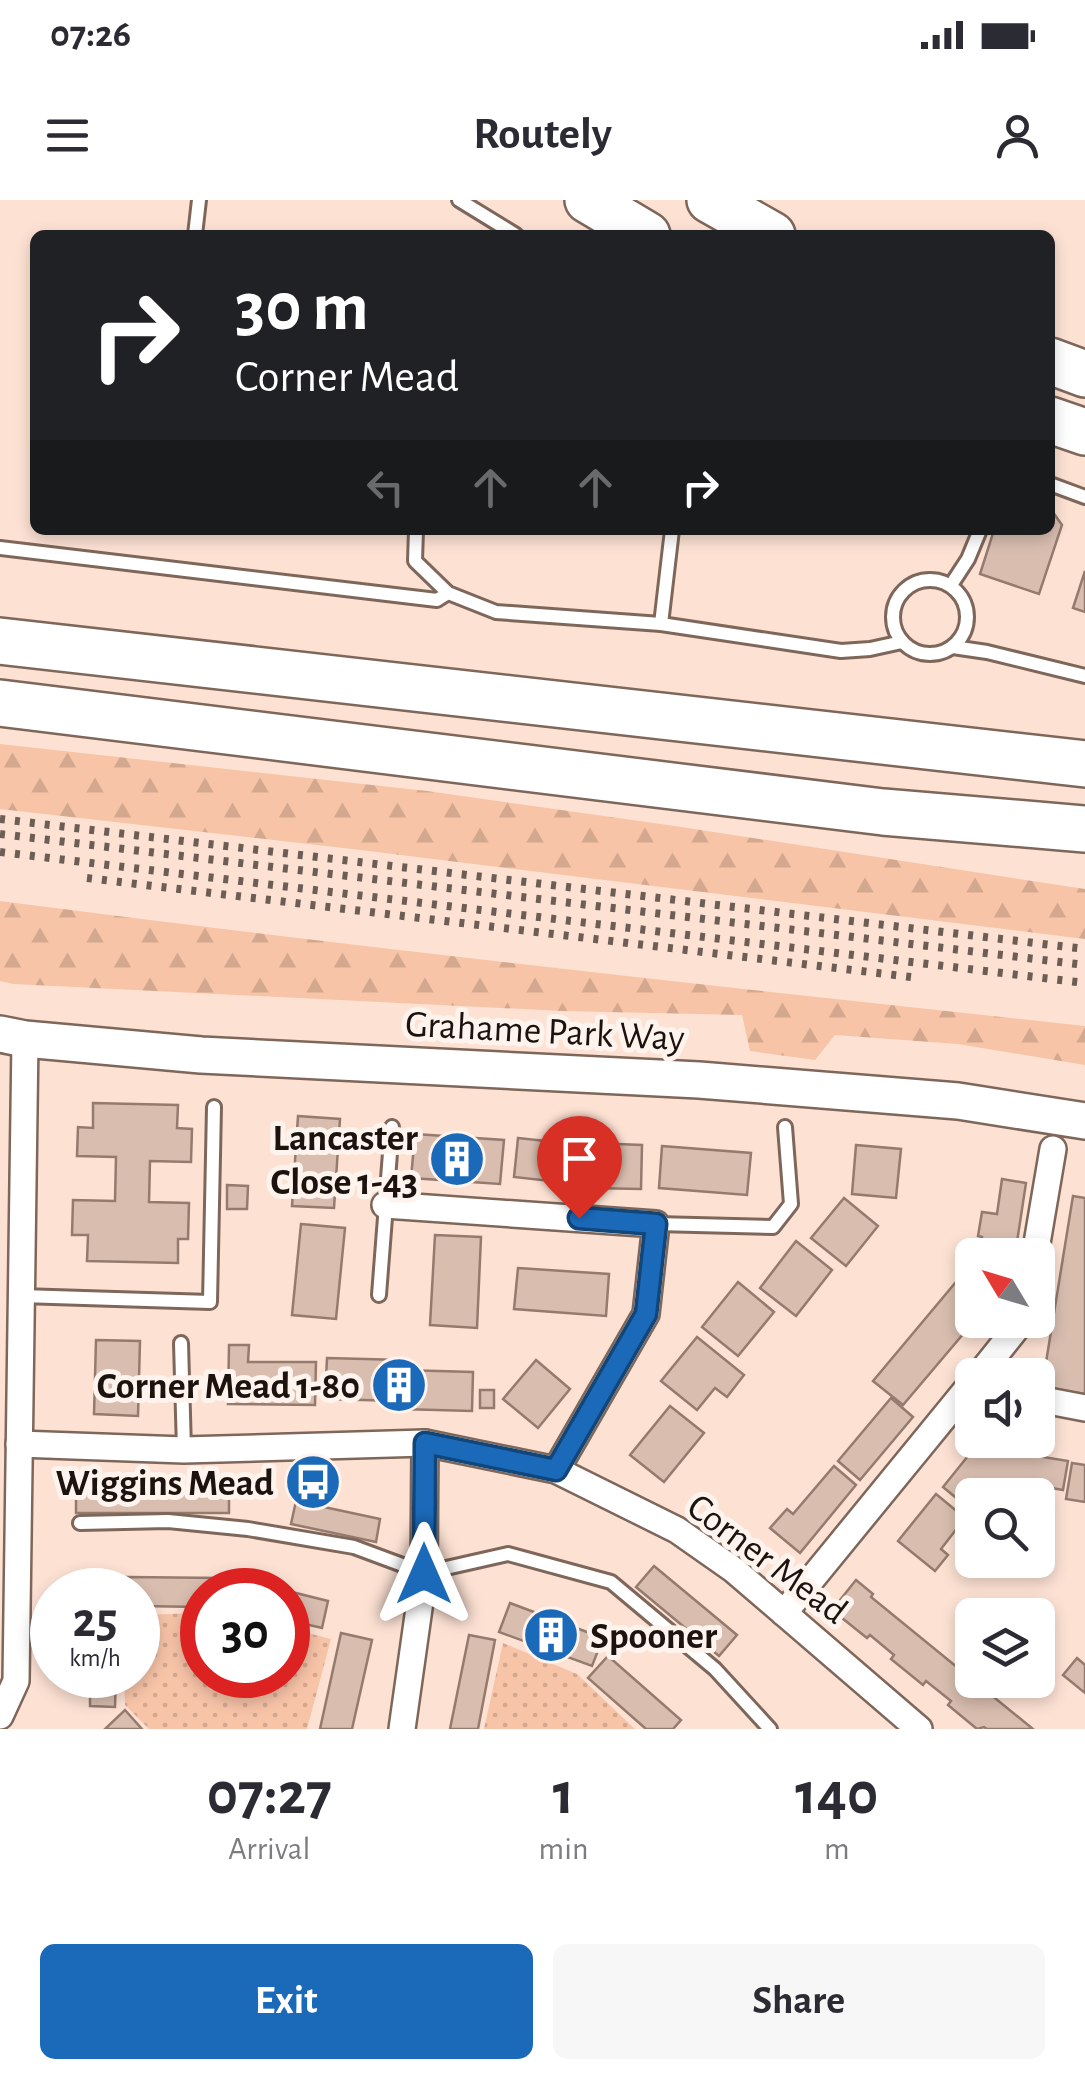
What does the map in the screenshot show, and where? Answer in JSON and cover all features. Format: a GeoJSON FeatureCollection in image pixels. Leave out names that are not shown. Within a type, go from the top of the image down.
{"type":"FeatureCollection","features":[{"type":"Feature","properties":{"kind":"highway"},"geometry":{"type":"LineString","coordinates":[[588,200],[639,230]]}},
{"type":"Feature","properties":{"kind":"highway"},"geometry":{"type":"LineString","coordinates":[[710,200],[763,230]]}},
{"type":"Feature","properties":{"kind":"highway"},"geometry":{"type":"LineString","coordinates":[[1055,364],[1085,374]]}},
{"type":"Feature","properties":{"kind":"highway"},"geometry":{"type":"LineString","coordinates":[[1055,422],[1085,432]]}},
{"type":"Feature","properties":{"kind":"highway"},"geometry":{"type":"LineString","coordinates":[[0,641],[1085,764]]}},
{"type":"Feature","properties":{"kind":"highway"},"geometry":{"type":"LineString","coordinates":[[0,702],[883,812],[1085,829]]}},
{"type":"Feature","properties":{"kind":"highway"},"geometry":{"type":"LineString","coordinates":[[883,812],[1085,852]]}},
{"type":"Feature","properties":{"kind":"street","name":"Grahame Park Way"},"geometry":{"type":"LineString","coordinates":[[12,1036],[201,1056],[699,1080],[958,1102],[1085,1121]]}},
{"type":"Feature","properties":{"kind":"street"},"geometry":{"type":"LineString","coordinates":[[0,1716],[16,1681],[13,1436],[21,1296],[12,1036]]}},
{"type":"Feature","properties":{"kind":"street"},"geometry":{"type":"LineString","coordinates":[[1038,1238],[1054,1150]]}},
{"type":"Feature","properties":{"kind":"street"},"geometry":{"type":"LineString","coordinates":[[385,1204],[656,1224],[646,1314],[556,1470]]}},
{"type":"Feature","properties":{"kind":"street"},"geometry":{"type":"LineString","coordinates":[[993,1358],[1009,1338]]}},
{"type":"Feature","properties":{"kind":"street"},"geometry":{"type":"LineString","coordinates":[[1055,1402],[1085,1408]]}},
{"type":"Feature","properties":{"kind":"street"},"geometry":{"type":"LineString","coordinates":[[784,1613],[955,1404]]}},
{"type":"Feature","properties":{"kind":"street","name":"Corner Mead"},"geometry":{"type":"LineString","coordinates":[[13,1436],[184,1450],[425,1443],[556,1470],[677,1530],[734,1570],[906,1725]]}},
{"type":"Feature","properties":{"kind":"street"},"geometry":{"type":"LineString","coordinates":[[402,1729],[424,1574],[425,1443]]}},
{"type":"Feature","properties":{"kind":"lane"},"geometry":{"type":"LineString","coordinates":[[196,230],[199,200]]}},
{"type":"Feature","properties":{"kind":"lane"},"geometry":{"type":"LineString","coordinates":[[460,200],[508,230]]}},
{"type":"Feature","properties":{"kind":"lane"},"geometry":{"type":"LineString","coordinates":[[1055,486],[1085,497]]}},
{"type":"Feature","properties":{"kind":"lane"},"geometry":{"type":"LineString","coordinates":[[415,535],[415,561],[448,593],[496,612],[661,624],[841,650],[902,642]]}},
{"type":"Feature","properties":{"kind":"lane"},"geometry":{"type":"LineString","coordinates":[[661,624],[671,535]]}},
{"type":"Feature","properties":{"kind":"lane"},"geometry":{"type":"LineString","coordinates":[[951,586],[978,535]]}},
{"type":"Feature","properties":{"kind":"lane"},"geometry":{"type":"LineString","coordinates":[[0,548],[437,600],[448,593]]}},
{"type":"Feature","properties":{"kind":"lane"},"geometry":{"type":"LineString","coordinates":[[954,647],[967,628],[966,604],[960,594],[940,580],[916,582],[898,597],[892,620],[902,642],[913,651],[926,655],[954,647],[1085,676]]}},
{"type":"Feature","properties":{"kind":"lane"},"geometry":{"type":"LineString","coordinates":[[21,1296],[210,1302],[214,1108]]}},
{"type":"Feature","properties":{"kind":"lane"},"geometry":{"type":"LineString","coordinates":[[656,1224],[773,1227],[792,1204],[785,1127]]}},
{"type":"Feature","properties":{"kind":"lane"},"geometry":{"type":"LineString","coordinates":[[379,1294],[392,1128]]}},
{"type":"Feature","properties":{"kind":"lane"},"geometry":{"type":"LineString","coordinates":[[181,1343],[184,1450]]}},
{"type":"Feature","properties":{"kind":"lane"},"geometry":{"type":"LineString","coordinates":[[80,1523],[168,1521],[248,1529],[354,1547],[424,1574],[508,1554],[612,1582],[716,1669],[770,1729]]}},
{"type":"Feature","properties":{"kind":"green space"},"geometry":{"type":"Polygon","coordinates":[[[0,744],[427,791],[1085,889],[1085,939],[0,809],[0,744]]]}},
{"type":"Feature","properties":{"kind":"green space"},"geometry":{"type":"Polygon","coordinates":[[[0,901],[406,951],[1085,1026],[1085,1065],[958,1044],[835,1035],[815,1060],[750,1051],[742,1015],[562,1011],[13,984],[0,981],[0,901]]]}},
{"type":"Feature","properties":{"kind":"green space"},"geometry":{"type":"Polygon","coordinates":[[[160,1614],[180,1614],[180,1698],[310,1698],[310,1634],[331,1639],[307,1729],[149,1729],[125,1705],[125,1698],[160,1698],[160,1614]]]}},
{"type":"Feature","properties":{"kind":"green space"},"geometry":{"type":"Polygon","coordinates":[[[503,1643],[577,1674],[635,1729],[484,1729],[503,1643]]]}},
{"type":"Feature","properties":{"kind":"building"},"geometry":{"type":"Polygon","coordinates":[[[1055,515],[1062,525],[1039,594],[980,574],[992,535],[1055,535],[1055,515]]]}},
{"type":"Feature","properties":{"kind":"building"},"geometry":{"type":"Polygon","coordinates":[[[1085,571],[1085,612],[1073,608],[1085,571]]]}},
{"type":"Feature","properties":{"kind":"building"},"geometry":{"type":"Polygon","coordinates":[[[93,1103],[178,1105],[177,1128],[192,1129],[191,1162],[150,1161],[149,1202],[189,1203],[188,1239],[178,1239],[178,1263],[87,1261],[88,1235],[72,1235],[73,1200],[115,1201],[116,1157],[77,1156],[78,1127],[93,1128],[93,1103]]]}},
{"type":"Feature","properties":{"kind":"building"},"geometry":{"type":"Polygon","coordinates":[[[298,1116],[340,1119],[334,1208],[292,1206],[298,1116]]]}},
{"type":"Feature","properties":{"kind":"building","name":"Lancaster Close 1-43"},"geometry":{"type":"Polygon","coordinates":[[[415,1134],[504,1140],[500,1184],[411,1178],[415,1134]]]}},
{"type":"Feature","properties":{"kind":"building"},"geometry":{"type":"Polygon","coordinates":[[[518,1138],[574,1144],[569,1183],[514,1177],[518,1138]]]}},
{"type":"Feature","properties":{"kind":"building"},"geometry":{"type":"Polygon","coordinates":[[[592,1143],[642,1145],[641,1189],[590,1188],[592,1143]]]}},
{"type":"Feature","properties":{"kind":"building"},"geometry":{"type":"Polygon","coordinates":[[[856,1145],[901,1149],[896,1198],[852,1194],[856,1145]]]}},
{"type":"Feature","properties":{"kind":"building"},"geometry":{"type":"Polygon","coordinates":[[[662,1146],[751,1153],[747,1195],[659,1188],[662,1146]]]}},
{"type":"Feature","properties":{"kind":"building"},"geometry":{"type":"Polygon","coordinates":[[[1002,1179],[1026,1183],[1018,1238],[978,1236],[982,1212],[997,1214],[1002,1179]]]}},
{"type":"Feature","properties":{"kind":"building"},"geometry":{"type":"Polygon","coordinates":[[[227,1185],[248,1186],[247,1209],[227,1209],[227,1185]]]}},
{"type":"Feature","properties":{"kind":"building"},"geometry":{"type":"Polygon","coordinates":[[[1073,1196],[1085,1198],[1085,1394],[1055,1389],[1055,1358],[1047,1358],[1050,1338],[1055,1338],[1055,1307],[1073,1196]]]}},
{"type":"Feature","properties":{"kind":"building"},"geometry":{"type":"Polygon","coordinates":[[[844,1198],[878,1226],[846,1266],[811,1238],[844,1198]]]}},
{"type":"Feature","properties":{"kind":"building"},"geometry":{"type":"Polygon","coordinates":[[[301,1224],[345,1228],[336,1319],[292,1315],[301,1224]]]}},
{"type":"Feature","properties":{"kind":"building"},"geometry":{"type":"Polygon","coordinates":[[[435,1235],[481,1237],[477,1328],[430,1325],[435,1235]]]}},
{"type":"Feature","properties":{"kind":"building"},"geometry":{"type":"Polygon","coordinates":[[[796,1241],[832,1270],[796,1316],[760,1288],[796,1241]]]}},
{"type":"Feature","properties":{"kind":"building"},"geometry":{"type":"Polygon","coordinates":[[[518,1268],[609,1274],[606,1316],[514,1309],[518,1268]]]}},
{"type":"Feature","properties":{"kind":"building"},"geometry":{"type":"Polygon","coordinates":[[[738,1282],[774,1312],[738,1356],[702,1327],[738,1282]]]}},
{"type":"Feature","properties":{"kind":"building"},"geometry":{"type":"Polygon","coordinates":[[[955,1283],[955,1338],[960,1338],[903,1405],[873,1381],[955,1283]]]}},
{"type":"Feature","properties":{"kind":"building"},"geometry":{"type":"Polygon","coordinates":[[[697,1337],[744,1375],[727,1397],[715,1388],[697,1410],[661,1381],[697,1337]]]}},
{"type":"Feature","properties":{"kind":"building"},"geometry":{"type":"Polygon","coordinates":[[[96,1340],[140,1341],[138,1416],[94,1414],[96,1340]]]}},
{"type":"Feature","properties":{"kind":"building","name":"Corner Mead 1-80"},"geometry":{"type":"Polygon","coordinates":[[[229,1345],[249,1345],[248,1362],[316,1362],[315,1405],[228,1404],[229,1345]]]}},
{"type":"Feature","properties":{"kind":"building","name":"Corner Mead 1-80"},"geometry":{"type":"Polygon","coordinates":[[[327,1358],[402,1360],[402,1370],[473,1372],[472,1411],[400,1409],[400,1401],[325,1399],[327,1358]]]}},
{"type":"Feature","properties":{"kind":"building"},"geometry":{"type":"Polygon","coordinates":[[[536,1360],[570,1389],[538,1428],[503,1399],[536,1360]]]}},
{"type":"Feature","properties":{"kind":"building"},"geometry":{"type":"Polygon","coordinates":[[[480,1390],[494,1390],[494,1408],[480,1408],[480,1390]]]}},
{"type":"Feature","properties":{"kind":"building"},"geometry":{"type":"Polygon","coordinates":[[[891,1398],[913,1417],[860,1480],[838,1461],[891,1398]]]}},
{"type":"Feature","properties":{"kind":"building"},"geometry":{"type":"Polygon","coordinates":[[[670,1406],[704,1433],[664,1482],[630,1455],[670,1406]]]}},
{"type":"Feature","properties":{"kind":"building"},"geometry":{"type":"Polygon","coordinates":[[[966,1458],[1068,1461],[1063,1490],[1055,1489],[1055,1478],[955,1478],[955,1497],[943,1487],[966,1458]]]}},
{"type":"Feature","properties":{"kind":"building"},"geometry":{"type":"Polygon","coordinates":[[[1072,1463],[1085,1465],[1085,1502],[1066,1499],[1072,1463]]]}},
{"type":"Feature","properties":{"kind":"building"},"geometry":{"type":"Polygon","coordinates":[[[834,1466],[856,1485],[800,1553],[770,1528],[787,1509],[793,1514],[834,1466]]]}},
{"type":"Feature","properties":{"kind":"building"},"geometry":{"type":"Polygon","coordinates":[[[76,1488],[229,1488],[229,1513],[76,1513],[76,1488]]]}},
{"type":"Feature","properties":{"kind":"building"},"geometry":{"type":"Polygon","coordinates":[[[936,1494],[955,1510],[955,1531],[941,1549],[948,1555],[935,1571],[898,1541],[936,1494]]]}},
{"type":"Feature","properties":{"kind":"building"},"geometry":{"type":"Polygon","coordinates":[[[296,1501],[380,1519],[376,1542],[291,1524],[296,1501]]]}},
{"type":"Feature","properties":{"kind":"building"},"geometry":{"type":"Polygon","coordinates":[[[654,1566],[737,1635],[719,1656],[636,1587],[654,1566]]]}},
{"type":"Feature","properties":{"kind":"building"},"geometry":{"type":"Polygon","coordinates":[[[160,1577],[180,1578],[180,1607],[160,1606],[160,1577]]]}},
{"type":"Feature","properties":{"kind":"building"},"geometry":{"type":"Polygon","coordinates":[[[856,1580],[873,1594],[871,1597],[955,1665],[955,1698],[995,1698],[1033,1729],[977,1729],[948,1705],[951,1701],[926,1681],[923,1685],[891,1659],[894,1655],[870,1635],[867,1638],[832,1610],[856,1580]]]}},
{"type":"Feature","properties":{"kind":"building"},"geometry":{"type":"Polygon","coordinates":[[[310,1596],[328,1601],[322,1628],[310,1625],[310,1596]]]}},
{"type":"Feature","properties":{"kind":"building","name":"Spooner"},"geometry":{"type":"Polygon","coordinates":[[[510,1603],[603,1638],[592,1666],[499,1632],[510,1603]]]}},
{"type":"Feature","properties":{"kind":"building"},"geometry":{"type":"Polygon","coordinates":[[[341,1633],[372,1640],[352,1729],[320,1729],[341,1633]]]}},
{"type":"Feature","properties":{"kind":"building"},"geometry":{"type":"Polygon","coordinates":[[[469,1635],[495,1640],[478,1729],[450,1729],[469,1635]]]}},
{"type":"Feature","properties":{"kind":"building"},"geometry":{"type":"Polygon","coordinates":[[[608,1656],[681,1720],[673,1729],[646,1729],[588,1678],[608,1656]]]}},
{"type":"Feature","properties":{"kind":"building"},"geometry":{"type":"Polygon","coordinates":[[[1077,1658],[1085,1665],[1085,1693],[1063,1675],[1077,1658]]]}},
{"type":"Feature","properties":{"kind":"building"},"geometry":{"type":"Polygon","coordinates":[[[90,1698],[115,1698],[115,1707],[90,1706],[90,1698]]]}},
{"type":"Feature","properties":{"kind":"building"},"geometry":{"type":"Polygon","coordinates":[[[125,1710],[142,1729],[105,1729],[125,1710]]]}},
{"type":"Feature","properties":{"kind":"railway"},"geometry":{"type":"LineString","coordinates":[[0,819],[1085,949]]}},
{"type":"Feature","properties":{"kind":"railway"},"geometry":{"type":"LineString","coordinates":[[0,834],[1085,965]]}},
{"type":"Feature","properties":{"kind":"railway"},"geometry":{"type":"LineString","coordinates":[[0,852],[1085,983]]}},
{"type":"Feature","properties":{"kind":"railway"},"geometry":{"type":"LineString","coordinates":[[87,878],[911,977]]}},
{"type":"Feature","properties":{"kind":"place","name":"Lancaster Close 1-43"},"geometry":{"type":"Point","coordinates":[457,1159]}},
{"type":"Feature","properties":{"kind":"place","name":"Corner Mead 1-80"},"geometry":{"type":"Point","coordinates":[399,1385]}},
{"type":"Feature","properties":{"kind":"place","name":"Wiggins Mead"},"geometry":{"type":"Point","coordinates":[313,1482]}},
{"type":"Feature","properties":{"kind":"place","name":"Spooner"},"geometry":{"type":"Point","coordinates":[551,1635]}},
{"type":"Feature","properties":{"kind":"route"},"geometry":{"type":"LineString","coordinates":[[424,1574],[425,1443],[556,1470],[646,1314],[656,1224],[579,1218]]}}]}
